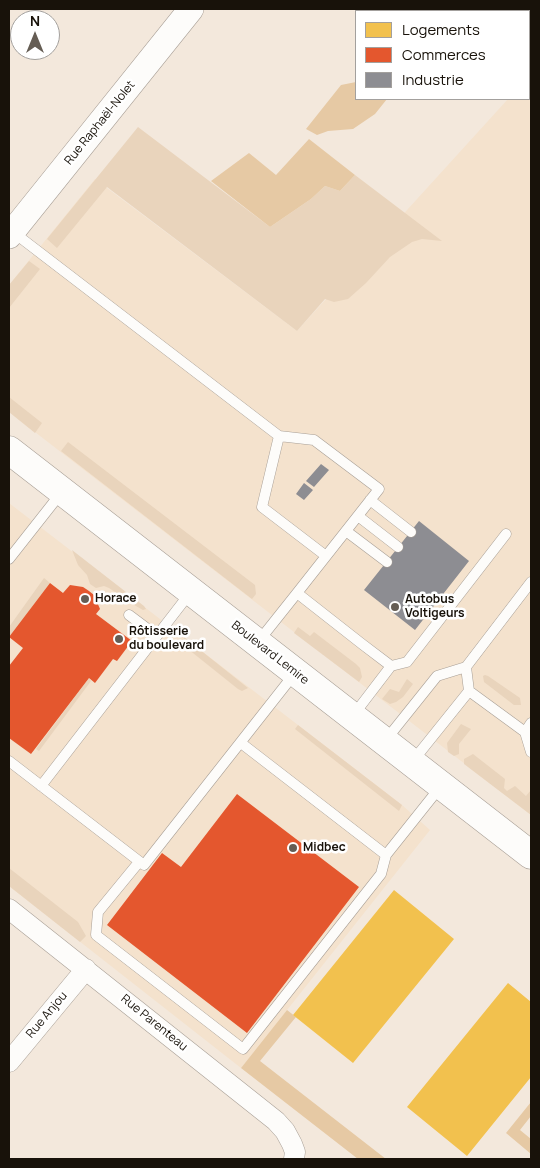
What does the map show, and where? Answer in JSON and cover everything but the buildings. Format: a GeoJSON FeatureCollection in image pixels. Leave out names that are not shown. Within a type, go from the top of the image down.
{"type":"FeatureCollection","features":[{"type":"Feature","properties":{"kind":"main road","name":"Boulevard Lemire"},"geometry":{"type":"LineString","coordinates":[[9,450],[531,855]]}},
{"type":"Feature","properties":{"kind":"street","name":"Rue Raphaël-Nolet"},"geometry":{"type":"LineString","coordinates":[[11,234],[191,9]]}},
{"type":"Feature","properties":{"kind":"street","name":"Rue Parenteau"},"geometry":{"type":"LineString","coordinates":[[9,909],[276,1121],[285,1131],[293,1152]]}},
{"type":"Feature","properties":{"kind":"street","name":"Rue Anjou"},"geometry":{"type":"LineString","coordinates":[[9,1062],[86,969]]}},
{"type":"Feature","properties":{"kind":"lane"},"geometry":{"type":"LineString","coordinates":[[11,234],[279,436],[314,440],[379,489],[258,643]]}},
{"type":"Feature","properties":{"kind":"lane"},"geometry":{"type":"LineString","coordinates":[[279,436],[262,507],[326,556]]}},
{"type":"Feature","properties":{"kind":"lane"},"geometry":{"type":"LineString","coordinates":[[9,559],[62,491]]}},
{"type":"Feature","properties":{"kind":"lane"},"geometry":{"type":"LineString","coordinates":[[370,500],[411,532]]}},
{"type":"Feature","properties":{"kind":"lane"},"geometry":{"type":"LineString","coordinates":[[358,516],[398,547]]}},
{"type":"Feature","properties":{"kind":"lane"},"geometry":{"type":"LineString","coordinates":[[346,531],[387,562]]}},
{"type":"Feature","properties":{"kind":"lane"},"geometry":{"type":"LineString","coordinates":[[352,717],[391,666],[407,662],[506,534]]}},
{"type":"Feature","properties":{"kind":"lane"},"geometry":{"type":"LineString","coordinates":[[385,742],[437,676],[466,667],[531,582]]}},
{"type":"Feature","properties":{"kind":"lane"},"geometry":{"type":"LineString","coordinates":[[42,786],[191,592]]}},
{"type":"Feature","properties":{"kind":"lane"},"geometry":{"type":"LineString","coordinates":[[297,593],[391,666]]}},
{"type":"Feature","properties":{"kind":"lane"},"geometry":{"type":"LineString","coordinates":[[129,615],[157,636]]}},
{"type":"Feature","properties":{"kind":"lane"},"geometry":{"type":"LineString","coordinates":[[412,762],[469,691],[466,667]]}},
{"type":"Feature","properties":{"kind":"lane"},"geometry":{"type":"LineString","coordinates":[[9,761],[144,865],[296,672]]}},
{"type":"Feature","properties":{"kind":"lane"},"geometry":{"type":"LineString","coordinates":[[469,691],[525,732],[531,752]]}},
{"type":"Feature","properties":{"kind":"lane"},"geometry":{"type":"LineString","coordinates":[[525,732],[531,723]]}},
{"type":"Feature","properties":{"kind":"lane"},"geometry":{"type":"LineString","coordinates":[[241,743],[386,855]]}},
{"type":"Feature","properties":{"kind":"lane"},"geometry":{"type":"LineString","coordinates":[[139,862],[98,912],[96,935],[243,1049],[381,874],[386,855],[441,786]]}},
{"type":"Feature","properties":{"kind":"shaded area"},"geometry":{"type":"Polygon","coordinates":[[[531,9],[530,74],[530,10],[454,10],[531,9]]]}},
{"type":"Feature","properties":{"kind":"shaded area"},"geometry":{"type":"Polygon","coordinates":[[[531,74],[531,815],[9,412],[9,285],[95,179],[297,331],[507,100],[530,100],[531,74]]]}},
{"type":"Feature","properties":{"kind":"shaded area"},"geometry":{"type":"Polygon","coordinates":[[[355,82],[355,100],[386,100],[375,114],[353,129],[328,131],[317,135],[306,129],[341,85],[355,82]]]}},
{"type":"Feature","properties":{"kind":"shaded area"},"geometry":{"type":"Polygon","coordinates":[[[138,127],[270,227],[311,199],[325,186],[340,191],[355,175],[442,241],[422,239],[412,242],[390,257],[348,299],[334,302],[325,299],[297,331],[107,187],[57,248],[47,239],[138,127]]]}},
{"type":"Feature","properties":{"kind":"shaded area"},"geometry":{"type":"Polygon","coordinates":[[[309,139],[355,175],[340,191],[325,186],[311,199],[270,227],[211,181],[249,153],[276,175],[309,139]]]}},
{"type":"Feature","properties":{"kind":"shaded area"},"geometry":{"type":"Polygon","coordinates":[[[29,261],[40,269],[9,308],[9,285],[29,261]]]}},
{"type":"Feature","properties":{"kind":"shaded area"},"geometry":{"type":"Polygon","coordinates":[[[9,397],[42,423],[35,433],[9,412],[9,397]]]}},
{"type":"Feature","properties":{"kind":"shaded area"},"geometry":{"type":"Polygon","coordinates":[[[68,442],[255,585],[256,594],[252,599],[61,451],[68,442]]]}},
{"type":"Feature","properties":{"kind":"shaded area"},"geometry":{"type":"Polygon","coordinates":[[[9,503],[402,805],[430,830],[241,1068],[9,886],[9,503]]]}},
{"type":"Feature","properties":{"kind":"shaded area"},"geometry":{"type":"Polygon","coordinates":[[[72,550],[146,609],[143,610],[109,588],[104,586],[96,588],[90,584],[87,575],[78,565],[72,550]]]}},
{"type":"Feature","properties":{"kind":"shaded area"},"geometry":{"type":"Polygon","coordinates":[[[44,578],[50,583],[9,637],[9,627],[44,578]]]}},
{"type":"Feature","properties":{"kind":"shaded area"},"geometry":{"type":"Polygon","coordinates":[[[298,627],[310,636],[314,632],[356,664],[360,668],[362,677],[359,682],[294,633],[298,627]]]}},
{"type":"Feature","properties":{"kind":"shaded area"},"geometry":{"type":"Polygon","coordinates":[[[184,637],[248,688],[242,691],[238,689],[183,645],[184,637]]]}},
{"type":"Feature","properties":{"kind":"shaded area"},"geometry":{"type":"Polygon","coordinates":[[[485,675],[520,698],[521,705],[514,705],[484,682],[483,676],[485,675]]]}},
{"type":"Feature","properties":{"kind":"shaded area"},"geometry":{"type":"Polygon","coordinates":[[[89,678],[91,681],[39,751],[36,749],[89,678]]]}},
{"type":"Feature","properties":{"kind":"shaded area"},"geometry":{"type":"Polygon","coordinates":[[[407,679],[413,684],[403,697],[390,704],[382,699],[390,689],[399,692],[407,679]]]}},
{"type":"Feature","properties":{"kind":"shaded area"},"geometry":{"type":"Polygon","coordinates":[[[461,724],[471,729],[459,744],[459,754],[454,756],[448,752],[447,743],[461,724]]]}},
{"type":"Feature","properties":{"kind":"shaded area"},"geometry":{"type":"Polygon","coordinates":[[[298,725],[402,805],[399,811],[295,729],[298,725]]]}},
{"type":"Feature","properties":{"kind":"shaded area"},"geometry":{"type":"Polygon","coordinates":[[[473,754],[505,779],[504,788],[507,791],[515,786],[526,796],[531,790],[531,815],[464,764],[464,759],[473,754]]]}},
{"type":"Feature","properties":{"kind":"shaded area"},"geometry":{"type":"Polygon","coordinates":[[[9,868],[78,922],[86,936],[80,942],[9,886],[9,868]]]}},
{"type":"Feature","properties":{"kind":"shaded area"},"geometry":{"type":"Polygon","coordinates":[[[287,1010],[296,1017],[260,1061],[386,1159],[358,1159],[241,1068],[287,1010]]]}},
{"type":"Feature","properties":{"kind":"shaded area"},"geometry":{"type":"Polygon","coordinates":[[[531,1102],[531,1116],[520,1130],[531,1139],[531,1154],[506,1133],[531,1102]]]}},
{"type":"Feature","properties":{"kind":"place","name":"Horace"},"geometry":{"type":"Point","coordinates":[85,599]}},
{"type":"Feature","properties":{"kind":"place","name":"Autobus Voltigeurs"},"geometry":{"type":"Point","coordinates":[395,607]}},
{"type":"Feature","properties":{"kind":"place","name":"Rôtisserie du boulevard"},"geometry":{"type":"Point","coordinates":[119,639]}},
{"type":"Feature","properties":{"kind":"place","name":"Midbec"},"geometry":{"type":"Point","coordinates":[293,848]}}]}
